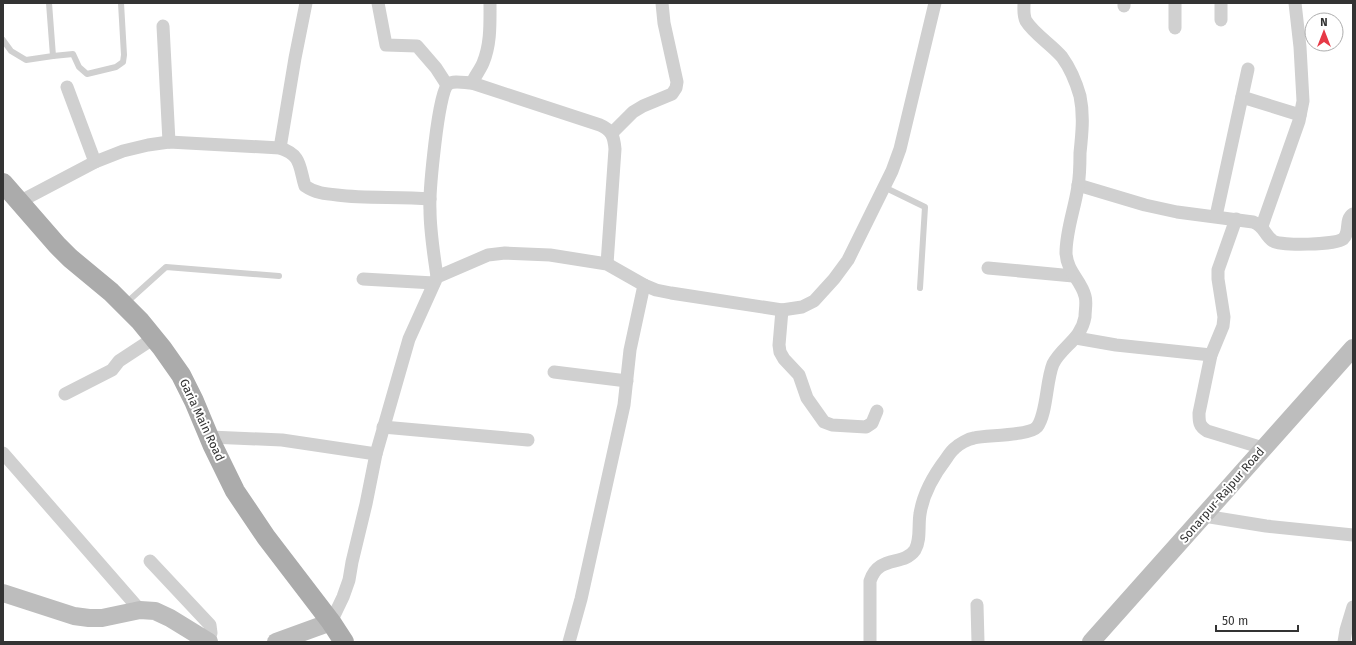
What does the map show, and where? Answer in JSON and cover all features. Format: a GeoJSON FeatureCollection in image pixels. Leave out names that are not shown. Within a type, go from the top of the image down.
{"type":"FeatureCollection","features":[{"type":"Feature","properties":{"kind":"main road","name":"Garia Main Road"},"geometry":{"type":"LineString","coordinates":[[3,183],[44,232],[70,258],[111,292],[140,321],[154,338],[181,375],[235,491],[266,537],[331,622],[344,642]]}},
{"type":"Feature","properties":{"kind":"main road","name":"Sonarpur-Rajpur Road"},"geometry":{"type":"LineString","coordinates":[[1091,642],[1353,348]]}},
{"type":"Feature","properties":{"kind":"main road"},"geometry":{"type":"LineString","coordinates":[[3,593],[74,616],[89,618],[102,618],[140,610],[155,611],[209,642]]}},
{"type":"Feature","properties":{"kind":"main road"},"geometry":{"type":"LineString","coordinates":[[276,642],[331,622]]}},
{"type":"Feature","properties":{"kind":"street"},"geometry":{"type":"LineString","coordinates":[[280,148],[306,3]]}},
{"type":"Feature","properties":{"kind":"street"},"geometry":{"type":"LineString","coordinates":[[378,3],[386,45],[416,46],[436,68],[447,85]]}},
{"type":"Feature","properties":{"kind":"street"},"geometry":{"type":"LineString","coordinates":[[472,83],[483,63],[488,49],[490,34],[490,3]]}},
{"type":"Feature","properties":{"kind":"street"},"geometry":{"type":"LineString","coordinates":[[612,133],[633,112],[643,106],[672,94],[676,88],[677,82],[664,23],[662,3]]}},
{"type":"Feature","properties":{"kind":"street"},"geometry":{"type":"LineString","coordinates":[[363,279],[435,280],[488,255],[505,253],[550,255],[607,264],[644,285],[656,290],[782,310],[802,308],[814,302],[848,260],[884,187],[900,149],[935,3]]}},
{"type":"Feature","properties":{"kind":"street"},"geometry":{"type":"LineString","coordinates":[[870,642],[870,581],[873,572],[880,565],[907,556],[914,551],[918,544],[920,514],[924,496],[937,471],[954,448],[972,438],[1026,432],[1036,428],[1041,419],[1053,364],[1060,354],[1076,338],[1081,330],[1084,320],[1086,306],[1085,296],[1073,276],[1067,262],[1066,252],[1068,230],[1078,185],[1083,119],[1080,96],[1073,76],[1064,60],[1026,21],[1024,3]]}},
{"type":"Feature","properties":{"kind":"street"},"geometry":{"type":"LineString","coordinates":[[1175,28],[1176,3]]}},
{"type":"Feature","properties":{"kind":"street"},"geometry":{"type":"LineString","coordinates":[[1220,3],[1221,20]]}},
{"type":"Feature","properties":{"kind":"street"},"geometry":{"type":"LineString","coordinates":[[1262,226],[1299,121],[1303,100],[1303,81],[1295,3]]}},
{"type":"Feature","properties":{"kind":"street"},"geometry":{"type":"LineString","coordinates":[[163,26],[169,142]]}},
{"type":"Feature","properties":{"kind":"street"},"geometry":{"type":"LineString","coordinates":[[1216,216],[1248,69]]}},
{"type":"Feature","properties":{"kind":"street"},"geometry":{"type":"LineString","coordinates":[[331,622],[349,580],[376,454],[409,339],[435,280],[430,199],[441,98],[447,85],[454,83],[472,83],[606,128],[612,133],[615,149],[607,264]]}},
{"type":"Feature","properties":{"kind":"street"},"geometry":{"type":"LineString","coordinates":[[67,87],[95,162]]}},
{"type":"Feature","properties":{"kind":"street"},"geometry":{"type":"LineString","coordinates":[[1242,97],[1300,115]]}},
{"type":"Feature","properties":{"kind":"street"},"geometry":{"type":"LineString","coordinates":[[19,202],[95,162],[123,151],[169,142],[280,148],[293,154],[298,159],[305,186],[311,190],[360,198],[414,197],[430,199]]}},
{"type":"Feature","properties":{"kind":"street"},"geometry":{"type":"LineString","coordinates":[[1078,185],[1177,212],[1253,222],[1262,226],[1269,238],[1279,243],[1319,244],[1335,242],[1343,238],[1347,233],[1348,222],[1350,216],[1353,214]]}},
{"type":"Feature","properties":{"kind":"street"},"geometry":{"type":"LineString","coordinates":[[1236,219],[1218,270],[1224,317],[1223,326],[1211,355],[1199,414],[1199,422],[1201,427],[1207,431],[1263,448]]}},
{"type":"Feature","properties":{"kind":"street"},"geometry":{"type":"LineString","coordinates":[[988,268],[1073,276]]}},
{"type":"Feature","properties":{"kind":"street"},"geometry":{"type":"LineString","coordinates":[[570,642],[581,600],[624,405],[630,350],[644,285]]}},
{"type":"Feature","properties":{"kind":"street"},"geometry":{"type":"LineString","coordinates":[[782,310],[779,346],[780,352],[784,359],[799,375],[807,398],[824,422],[832,425],[866,427],[872,423],[877,411]]}},
{"type":"Feature","properties":{"kind":"street"},"geometry":{"type":"LineString","coordinates":[[65,394],[112,370],[119,361],[154,338]]}},
{"type":"Feature","properties":{"kind":"street"},"geometry":{"type":"LineString","coordinates":[[1076,338],[1116,345],[1211,355]]}},
{"type":"Feature","properties":{"kind":"street"},"geometry":{"type":"LineString","coordinates":[[554,372],[627,381]]}},
{"type":"Feature","properties":{"kind":"street"},"geometry":{"type":"LineString","coordinates":[[383,427],[528,440]]}},
{"type":"Feature","properties":{"kind":"street"},"geometry":{"type":"LineString","coordinates":[[210,437],[282,440],[376,454]]}},
{"type":"Feature","properties":{"kind":"street"},"geometry":{"type":"LineString","coordinates":[[3,453],[140,610]]}},
{"type":"Feature","properties":{"kind":"street"},"geometry":{"type":"LineString","coordinates":[[1204,516],[1266,526],[1353,535]]}},
{"type":"Feature","properties":{"kind":"street"},"geometry":{"type":"LineString","coordinates":[[150,561],[210,625],[211,633],[209,642]]}},
{"type":"Feature","properties":{"kind":"street"},"geometry":{"type":"LineString","coordinates":[[978,605],[978,642]]}},
{"type":"Feature","properties":{"kind":"street"},"geometry":{"type":"LineString","coordinates":[[1344,642],[1353,607]]}},
{"type":"Feature","properties":{"kind":"lane"},"geometry":{"type":"LineString","coordinates":[[49,3],[53,56]]}},
{"type":"Feature","properties":{"kind":"lane"},"geometry":{"type":"LineString","coordinates":[[3,40],[11,51],[26,60],[73,54],[79,67],[87,74],[116,67],[123,62],[124,55],[121,3]]}},
{"type":"Feature","properties":{"kind":"lane"},"geometry":{"type":"LineString","coordinates":[[884,187],[926,207],[920,288]]}},
{"type":"Feature","properties":{"kind":"lane"},"geometry":{"type":"LineString","coordinates":[[124,305],[166,267],[279,276]]}}]}
